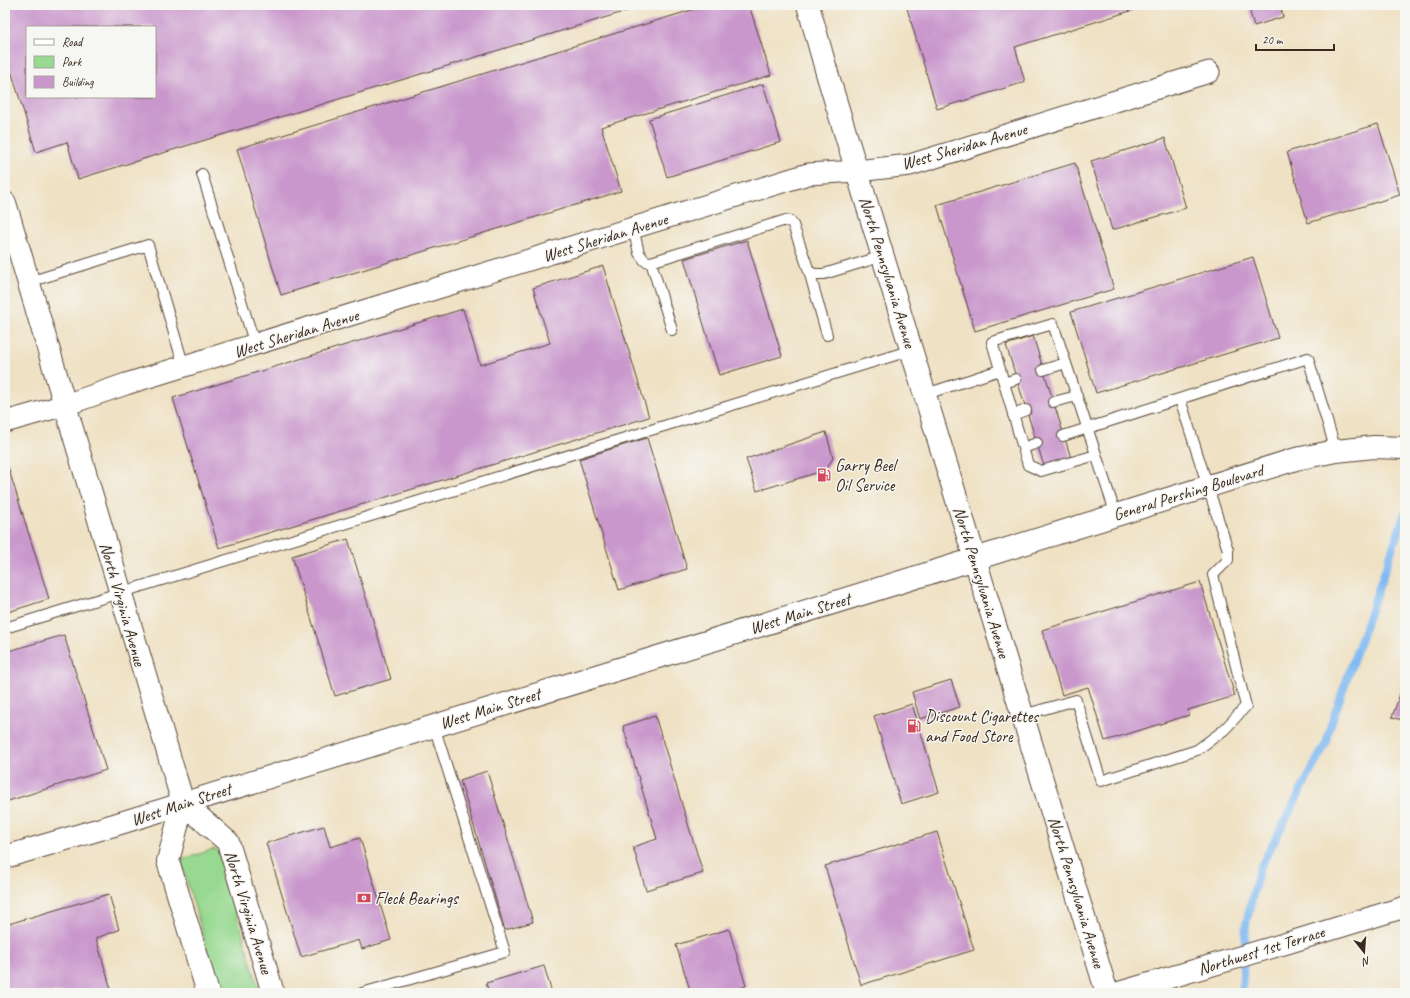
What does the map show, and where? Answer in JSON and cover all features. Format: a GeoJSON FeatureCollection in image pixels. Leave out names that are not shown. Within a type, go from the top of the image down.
{"type":"FeatureCollection","features":[{"type":"Feature","properties":{"kind":"main road","name":"North Pennsylvania Avenue"},"geometry":{"type":"LineString","coordinates":[[808,5],[826,73],[926,394],[1107,993]]}},
{"type":"Feature","properties":{"kind":"main road","name":"North Virginia Avenue"},"geometry":{"type":"LineString","coordinates":[[5,204],[65,404],[119,593],[183,803],[228,842],[273,993]]}},
{"type":"Feature","properties":{"kind":"main road","name":"General Pershing Boulevard"},"geometry":{"type":"LineString","coordinates":[[975,559],[1296,459],[1336,451],[1374,447],[1405,448]]}},
{"type":"Feature","properties":{"kind":"main road","name":"West Main Street"},"geometry":{"type":"LineString","coordinates":[[5,857],[975,559]]}},
{"type":"Feature","properties":{"kind":"main road"},"geometry":{"type":"LineString","coordinates":[[183,803],[168,861],[208,993]]}},
{"type":"Feature","properties":{"kind":"street","name":"West Sheridan Avenue"},"geometry":{"type":"LineString","coordinates":[[5,422],[808,174],[857,171],[910,165],[1209,72]]}},
{"type":"Feature","properties":{"kind":"street","name":"Northwest 1st Terrace"},"geometry":{"type":"LineString","coordinates":[[1117,993],[1294,941],[1405,906]]}},
{"type":"Feature","properties":{"kind":"lane"},"geometry":{"type":"LineString","coordinates":[[202,174],[254,345]]}},
{"type":"Feature","properties":{"kind":"lane"},"geometry":{"type":"LineString","coordinates":[[634,228],[639,253],[645,261],[651,262],[786,220],[791,222],[809,271],[827,334]]}},
{"type":"Feature","properties":{"kind":"lane"},"geometry":{"type":"LineString","coordinates":[[29,282],[148,245],[184,367]]}},
{"type":"Feature","properties":{"kind":"lane"},"geometry":{"type":"LineString","coordinates":[[809,271],[814,274],[824,274],[883,256]]}},
{"type":"Feature","properties":{"kind":"lane"},"geometry":{"type":"LineString","coordinates":[[651,262],[672,330]]}},
{"type":"Feature","properties":{"kind":"lane"},"geometry":{"type":"LineString","coordinates":[[1096,455],[1041,471],[1028,465],[992,342],[1053,324],[1116,515]]}},
{"type":"Feature","properties":{"kind":"lane"},"geometry":{"type":"LineString","coordinates":[[5,628],[912,350]]}},
{"type":"Feature","properties":{"kind":"lane"},"geometry":{"type":"LineString","coordinates":[[1063,436],[1308,358],[1336,451]]}},
{"type":"Feature","properties":{"kind":"lane"},"geometry":{"type":"LineString","coordinates":[[1043,370],[1066,363]]}},
{"type":"Feature","properties":{"kind":"lane"},"geometry":{"type":"LineString","coordinates":[[926,394],[1000,370]]}},
{"type":"Feature","properties":{"kind":"lane"},"geometry":{"type":"LineString","coordinates":[[1004,383],[1016,379]]}},
{"type":"Feature","properties":{"kind":"lane"},"geometry":{"type":"LineString","coordinates":[[1053,402],[1077,396]]}},
{"type":"Feature","properties":{"kind":"lane"},"geometry":{"type":"LineString","coordinates":[[1023,715],[1076,700],[1101,781],[1197,750],[1224,730],[1246,706],[1214,575],[1228,560],[1228,550],[1180,399]]}},
{"type":"Feature","properties":{"kind":"lane"},"geometry":{"type":"LineString","coordinates":[[1013,414],[1026,410]]}},
{"type":"Feature","properties":{"kind":"lane"},"geometry":{"type":"LineString","coordinates":[[1023,448],[1037,443]]}},
{"type":"Feature","properties":{"kind":"lane"},"geometry":{"type":"LineString","coordinates":[[362,993],[505,952],[434,726]]}},
{"type":"Feature","properties":{"kind":"green space"},"geometry":{"type":"Polygon","coordinates":[[[214,849],[218,850],[260,993],[220,993],[181,861],[214,849]]]}},
{"type":"Feature","properties":{"kind":"building"},"geometry":{"type":"Polygon","coordinates":[[[5,5],[646,5],[78,179],[67,142],[36,152],[5,51],[5,5]]]}},
{"type":"Feature","properties":{"kind":"building"},"geometry":{"type":"Polygon","coordinates":[[[708,5],[749,5],[771,75],[601,127],[621,191],[281,295],[237,149],[708,5]]]}},
{"type":"Feature","properties":{"kind":"building"},"geometry":{"type":"Polygon","coordinates":[[[906,5],[1142,5],[1143,7],[1015,47],[1025,82],[937,109],[906,5]]]}},
{"type":"Feature","properties":{"kind":"building"},"geometry":{"type":"Polygon","coordinates":[[[1248,5],[1280,5],[1283,17],[1254,26],[1248,5]]]}},
{"type":"Feature","properties":{"kind":"building"},"geometry":{"type":"Polygon","coordinates":[[[763,84],[781,142],[667,177],[649,119],[763,84]]]}},
{"type":"Feature","properties":{"kind":"building"},"geometry":{"type":"Polygon","coordinates":[[[1378,124],[1400,195],[1308,223],[1287,152],[1378,124]]]}},
{"type":"Feature","properties":{"kind":"building"},"geometry":{"type":"Polygon","coordinates":[[[1165,138],[1186,208],[1112,230],[1091,161],[1165,138]]]}},
{"type":"Feature","properties":{"kind":"building"},"geometry":{"type":"Polygon","coordinates":[[[1075,163],[1114,289],[975,331],[937,205],[1075,163]]]}},
{"type":"Feature","properties":{"kind":"building"},"geometry":{"type":"Polygon","coordinates":[[[747,240],[782,356],[719,375],[684,259],[747,240]]]}},
{"type":"Feature","properties":{"kind":"building"},"geometry":{"type":"Polygon","coordinates":[[[1253,257],[1278,338],[1096,393],[1071,312],[1253,257]]]}},
{"type":"Feature","properties":{"kind":"building"},"geometry":{"type":"Polygon","coordinates":[[[603,266],[649,417],[219,548],[173,398],[463,309],[480,365],[550,343],[533,288],[603,266]]]}},
{"type":"Feature","properties":{"kind":"building"},"geometry":{"type":"Polygon","coordinates":[[[1033,336],[1071,458],[1044,466],[1006,345],[1033,336]]]}},
{"type":"Feature","properties":{"kind":"building"},"geometry":{"type":"Polygon","coordinates":[[[826,432],[833,458],[826,470],[757,491],[746,459],[826,432]]]}},
{"type":"Feature","properties":{"kind":"building"},"geometry":{"type":"Polygon","coordinates":[[[647,438],[687,569],[619,590],[579,459],[647,438]]]}},
{"type":"Feature","properties":{"kind":"building"},"geometry":{"type":"Polygon","coordinates":[[[5,457],[49,599],[5,613],[5,457]]]}},
{"type":"Feature","properties":{"kind":"building"},"geometry":{"type":"Polygon","coordinates":[[[348,539],[391,679],[335,696],[292,556],[348,539]]]}},
{"type":"Feature","properties":{"kind":"building"},"geometry":{"type":"Polygon","coordinates":[[[1200,582],[1235,696],[1188,710],[1189,715],[1105,741],[1088,687],[1062,695],[1042,630],[1200,582]]]}},
{"type":"Feature","properties":{"kind":"building"},"geometry":{"type":"Polygon","coordinates":[[[64,635],[106,770],[5,802],[5,652],[64,635]]]}},
{"type":"Feature","properties":{"kind":"building"},"geometry":{"type":"Polygon","coordinates":[[[951,680],[960,707],[920,719],[912,692],[951,680]]]}},
{"type":"Feature","properties":{"kind":"building"},"geometry":{"type":"Polygon","coordinates":[[[1405,680],[1405,721],[1392,717],[1405,680]]]}},
{"type":"Feature","properties":{"kind":"building"},"geometry":{"type":"Polygon","coordinates":[[[912,704],[939,792],[901,804],[874,716],[912,704]]]}},
{"type":"Feature","properties":{"kind":"building"},"geometry":{"type":"Polygon","coordinates":[[[655,716],[703,873],[646,890],[633,847],[657,839],[623,726],[655,716]]]}},
{"type":"Feature","properties":{"kind":"building"},"geometry":{"type":"Polygon","coordinates":[[[487,771],[533,922],[505,930],[460,780],[487,771]]]}},
{"type":"Feature","properties":{"kind":"building"},"geometry":{"type":"Polygon","coordinates":[[[324,826],[330,847],[360,838],[391,940],[362,949],[359,940],[301,957],[266,843],[324,826]]]}},
{"type":"Feature","properties":{"kind":"building"},"geometry":{"type":"Polygon","coordinates":[[[937,832],[974,950],[861,985],[825,866],[937,832]]]}},
{"type":"Feature","properties":{"kind":"building"},"geometry":{"type":"Polygon","coordinates":[[[109,894],[119,930],[96,938],[112,993],[5,993],[5,925],[109,894]]]}},
{"type":"Feature","properties":{"kind":"building"},"geometry":{"type":"Polygon","coordinates":[[[729,929],[746,986],[737,989],[738,993],[691,993],[676,945],[729,929]]]}},
{"type":"Feature","properties":{"kind":"building"},"geometry":{"type":"Polygon","coordinates":[[[544,966],[552,993],[489,993],[486,983],[544,966]]]}},
{"type":"Feature","properties":{"kind":"waterway"},"geometry":{"type":"LineString","coordinates":[[1242,993],[1246,924],[1259,870],[1327,741],[1330,727],[1405,513]]}},
{"type":"Feature","properties":{"kind":"place","name":"Garry Beel Oil Service"},"geometry":{"type":"Point","coordinates":[824,475]}},
{"type":"Feature","properties":{"kind":"place","name":"Discount Cigarettes and Food Store"},"geometry":{"type":"Point","coordinates":[914,726]}},
{"type":"Feature","properties":{"kind":"place","name":"Fleck Bearings"},"geometry":{"type":"Point","coordinates":[364,898]}}]}
